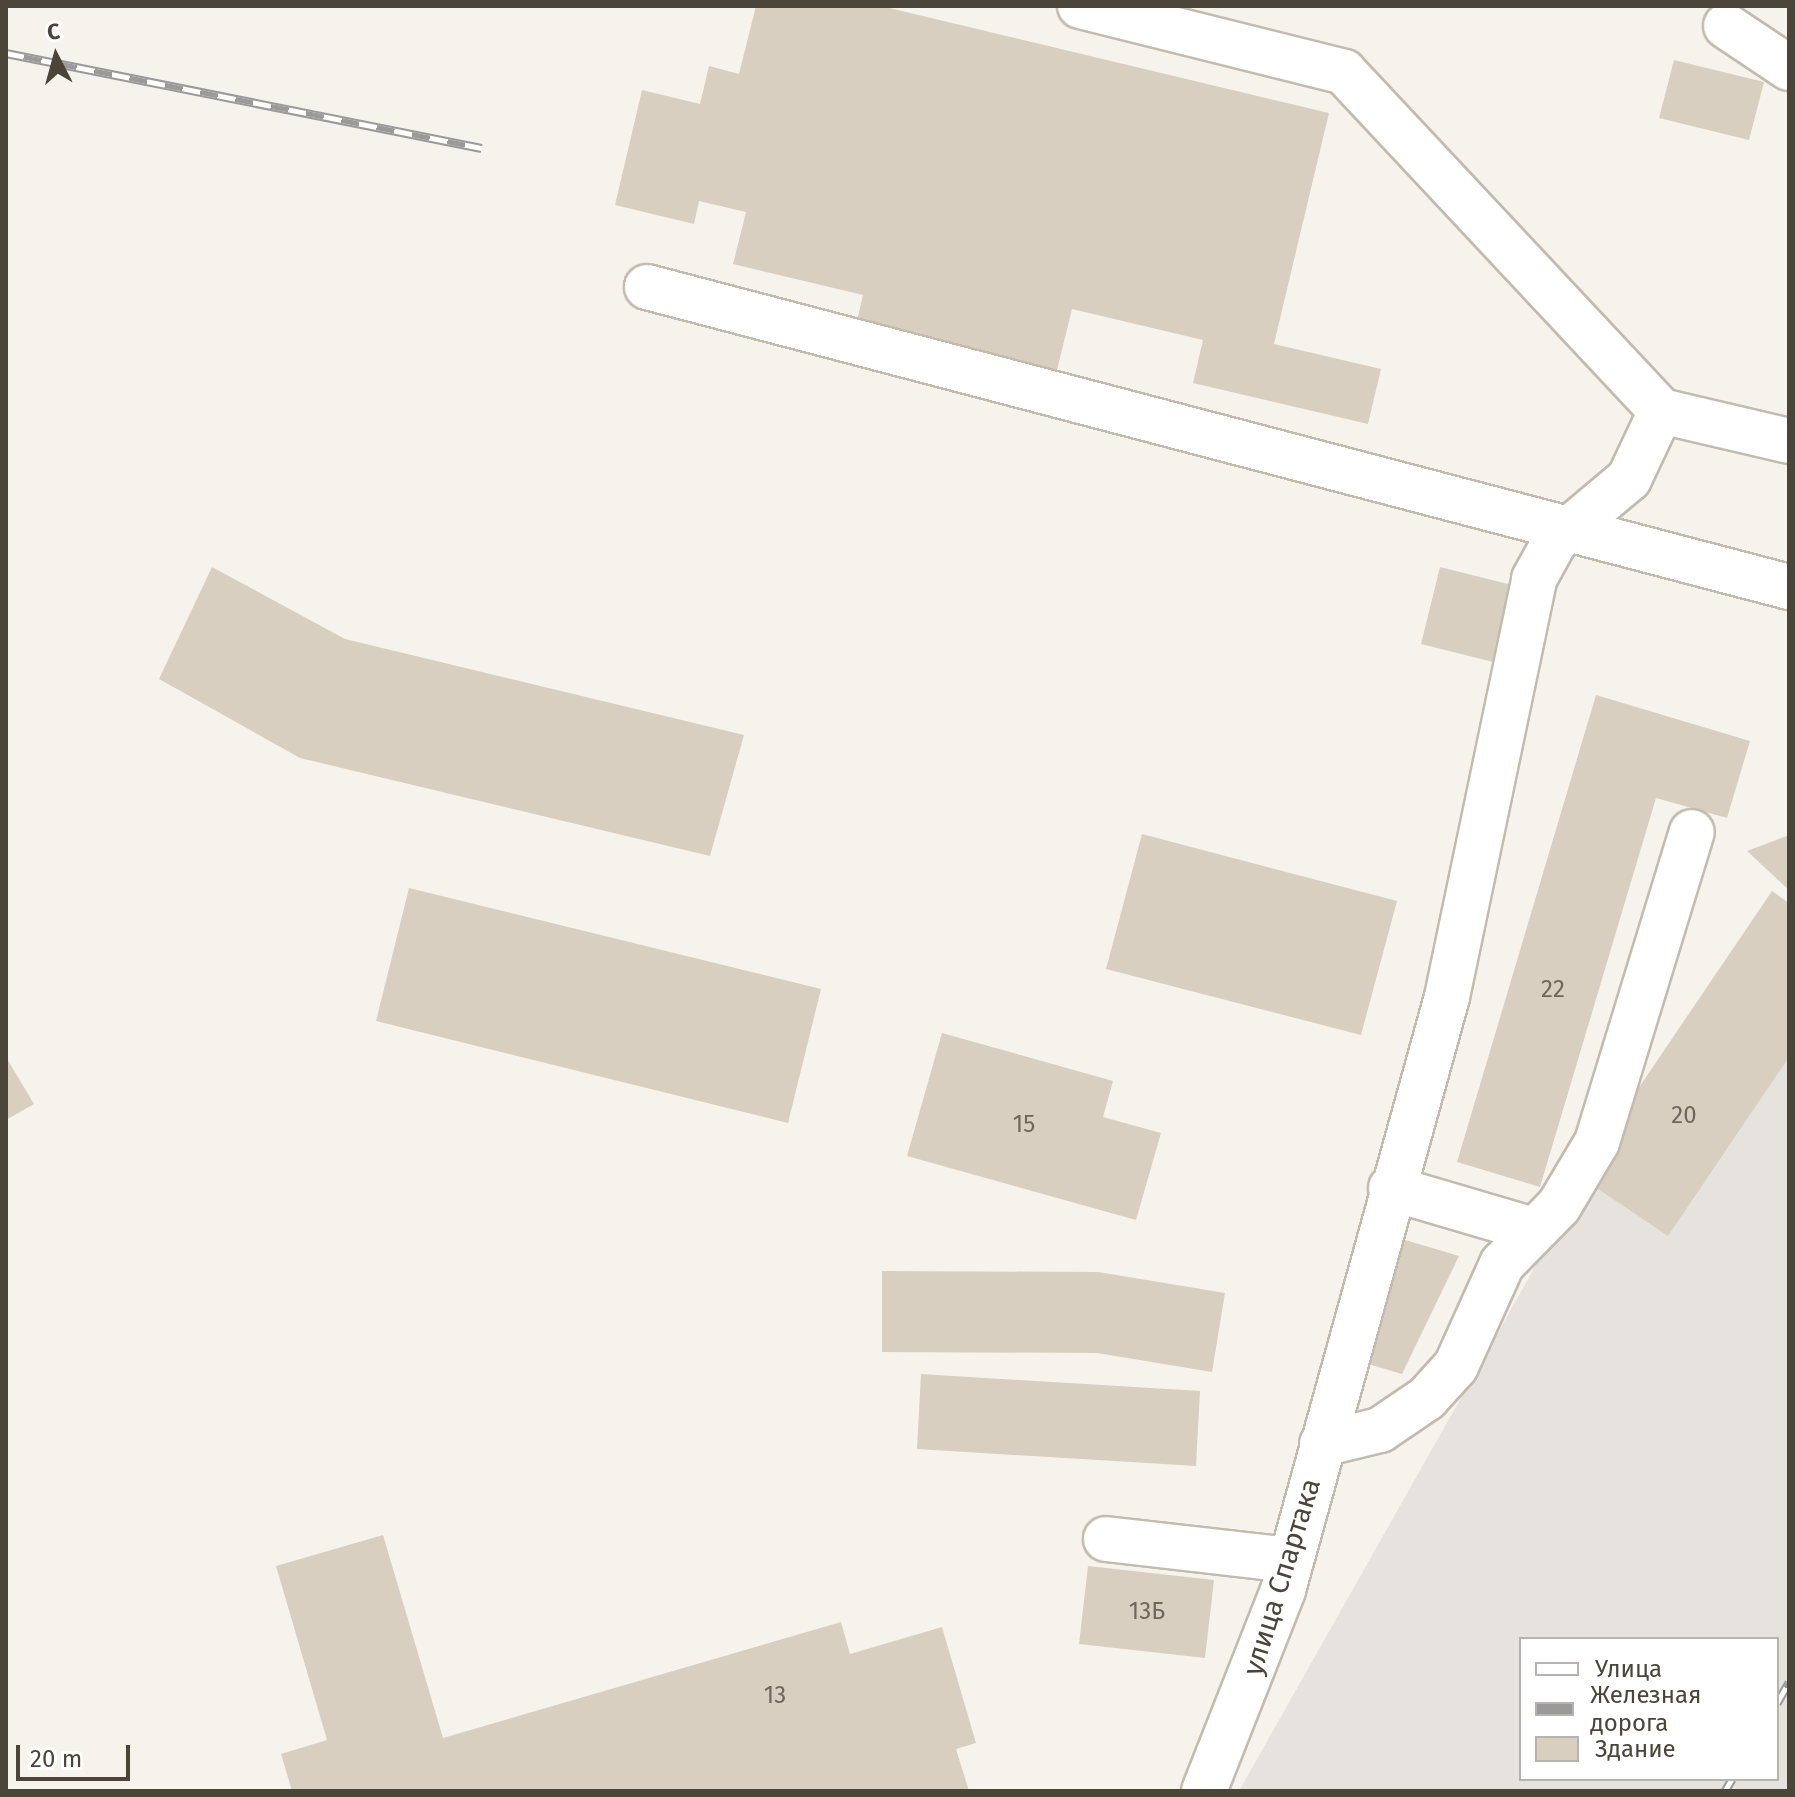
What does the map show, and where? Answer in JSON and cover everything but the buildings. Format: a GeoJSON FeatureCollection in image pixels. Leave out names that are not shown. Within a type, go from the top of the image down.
{"type":"FeatureCollection","features":[{"type":"Feature","properties":{"kind":"street"},"geometry":{"type":"LineString","coordinates":[[1080,6],[1344,72],[1661,411],[1789,441]]}},
{"type":"Feature","properties":{"kind":"street"},"geometry":{"type":"LineString","coordinates":[[1726,26],[1789,68]]}},
{"type":"Feature","properties":{"kind":"street"},"geometry":{"type":"LineString","coordinates":[[647,287],[1789,587]]}},
{"type":"Feature","properties":{"kind":"street","name":"улица Спартака"},"geometry":{"type":"LineString","coordinates":[[1204,1791],[1291,1560],[1391,1188],[1460,947],[1534,579],[1568,529],[1629,479],[1661,411]]}},
{"type":"Feature","properties":{"kind":"street"},"geometry":{"type":"LineString","coordinates":[[1322,1444],[1380,1430],[1427,1398],[1456,1366],[1502,1264],[1559,1206],[1597,1142],[1692,832]]}},
{"type":"Feature","properties":{"kind":"street"},"geometry":{"type":"LineString","coordinates":[[1391,1188],[1534,1230]]}},
{"type":"Feature","properties":{"kind":"street"},"geometry":{"type":"LineString","coordinates":[[1106,1539],[1291,1560]]}},
{"type":"Feature","properties":{"kind":"shaded area"},"geometry":{"type":"Polygon","coordinates":[[[1789,900],[1789,1791],[1239,1791],[1567,1210],[1789,900]]]}},
{"type":"Feature","properties":{"kind":"railway"},"geometry":{"type":"LineString","coordinates":[[6,53],[482,148]]}},
{"type":"Feature","properties":{"kind":"railway"},"geometry":{"type":"LineString","coordinates":[[1779,1700],[1789,1682]]}},
{"type":"Feature","properties":{"kind":"railway"},"geometry":{"type":"LineString","coordinates":[[1725,1791],[1731,1781]]}}]}
